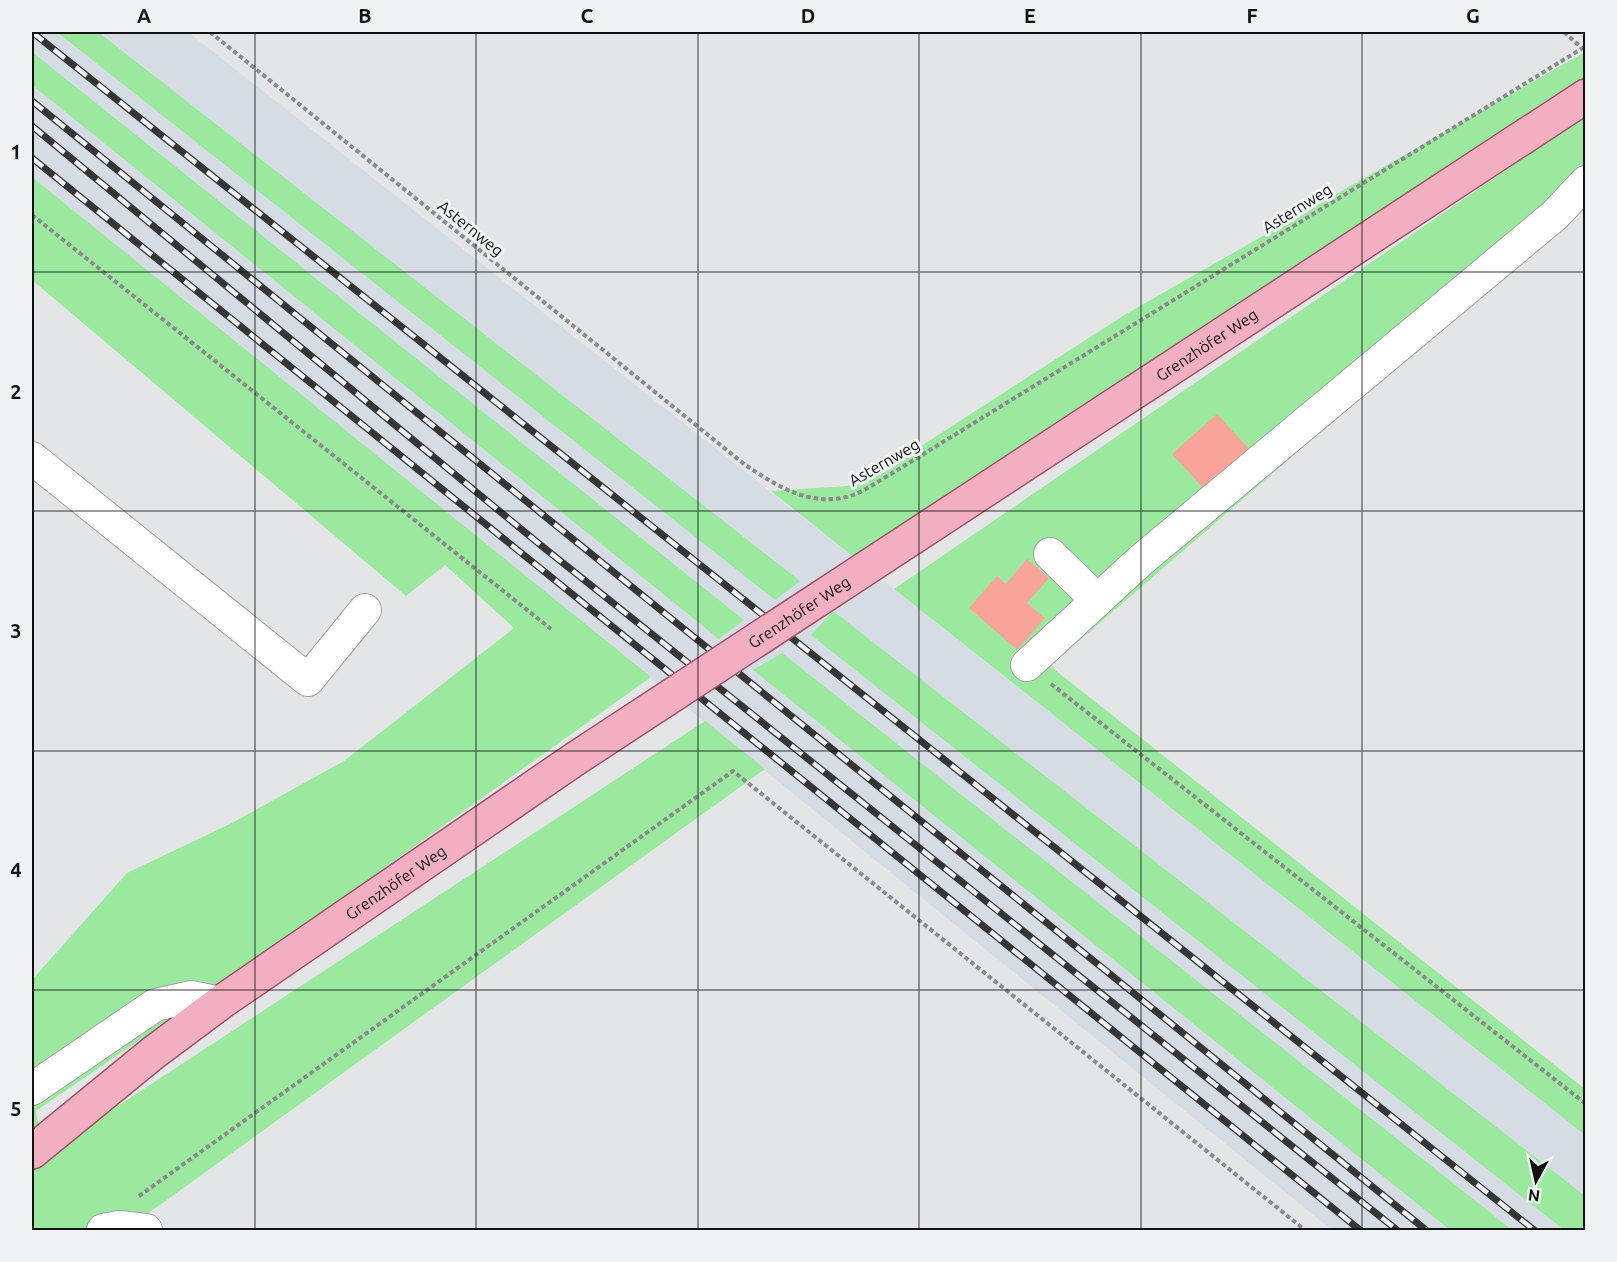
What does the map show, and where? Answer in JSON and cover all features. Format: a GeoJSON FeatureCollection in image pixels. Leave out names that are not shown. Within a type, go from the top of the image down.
{"type":"FeatureCollection","features":[{"type":"Feature","properties":{"kind":"main road","name":"Grenzhöfer Weg"},"geometry":{"type":"LineString","coordinates":[[32,1152],[153,1053],[220,1003],[575,759],[1586,96]]}},
{"type":"Feature","properties":{"kind":"lane"},"geometry":{"type":"LineString","coordinates":[[1027,665],[1140,561],[1555,215],[1586,182]]}},
{"type":"Feature","properties":{"kind":"lane"},"geometry":{"type":"LineString","coordinates":[[32,458],[308,680],[365,610]]}},
{"type":"Feature","properties":{"kind":"lane"},"geometry":{"type":"LineString","coordinates":[[1050,554],[1097,600]]}},
{"type":"Feature","properties":{"kind":"lane"},"geometry":{"type":"LineString","coordinates":[[32,1089],[155,1005],[191,997],[220,1003]]}},
{"type":"Feature","properties":{"kind":"path","name":"Asternweg"},"geometry":{"type":"LineString","coordinates":[[210,32],[744,464],[778,487],[815,500],[851,496],[891,474],[1584,47]]}},
{"type":"Feature","properties":{"kind":"path"},"geometry":{"type":"LineString","coordinates":[[1564,32],[1584,47]]}},
{"type":"Feature","properties":{"kind":"path"},"geometry":{"type":"LineString","coordinates":[[32,215],[550,629]]}},
{"type":"Feature","properties":{"kind":"path"},"geometry":{"type":"LineString","coordinates":[[1027,665],[1586,1104]]}},
{"type":"Feature","properties":{"kind":"path"},"geometry":{"type":"LineString","coordinates":[[123,1229],[136,1198],[733,771],[1305,1230]]}},
{"type":"Feature","properties":{"kind":"shaded area"},"geometry":{"type":"Polygon","coordinates":[[[32,32],[188,32],[1585,1135],[1585,1230],[1332,1230],[32,177],[32,32]]]}},
{"type":"Feature","properties":{"kind":"green space"},"geometry":{"type":"Polygon","coordinates":[[[57,32],[98,32],[800,581],[775,600],[57,32]]]}},
{"type":"Feature","properties":{"kind":"green space"},"geometry":{"type":"Polygon","coordinates":[[[32,52],[744,620],[719,639],[32,85],[32,52]]]}},
{"type":"Feature","properties":{"kind":"green space"},"geometry":{"type":"Polygon","coordinates":[[[1585,52],[1585,82],[856,559],[771,491],[848,486],[918,448],[1126,314],[1585,52]]]}},
{"type":"Feature","properties":{"kind":"green space"},"geometry":{"type":"Polygon","coordinates":[[[1585,116],[1585,203],[1050,666],[1585,1089],[1585,1135],[894,589],[1585,116]]]}},
{"type":"Feature","properties":{"kind":"green space"},"geometry":{"type":"Polygon","coordinates":[[[32,177],[651,677],[229,979],[36,1111],[43,1155],[705,721],[765,769],[125,1230],[32,1230],[32,980],[127,873],[232,823],[344,761],[514,628],[445,565],[406,596],[32,280],[32,177]]]}},
{"type":"Feature","properties":{"kind":"green space"},"geometry":{"type":"Polygon","coordinates":[[[833,611],[1585,1196],[1585,1230],[1564,1230],[811,635],[833,611]]]}},
{"type":"Feature","properties":{"kind":"green space"},"geometry":{"type":"Polygon","coordinates":[[[782,653],[1512,1230],[1450,1230],[753,670],[782,653]]]}},
{"type":"Feature","properties":{"kind":"building"},"geometry":{"type":"Polygon","coordinates":[[[1217,414],[1251,451],[1206,491],[1172,454],[1217,414]]]}},
{"type":"Feature","properties":{"kind":"building"},"geometry":{"type":"Polygon","coordinates":[[[1027,559],[1049,578],[1027,603],[1045,618],[1017,650],[969,608],[997,576],[1006,584],[1027,559]]]}},
{"type":"Feature","properties":{"kind":"railway"},"geometry":{"type":"LineString","coordinates":[[32,32],[1534,1230]]}},
{"type":"Feature","properties":{"kind":"railway"},"geometry":{"type":"LineString","coordinates":[[32,101],[1426,1230]]}},
{"type":"Feature","properties":{"kind":"railway"},"geometry":{"type":"LineString","coordinates":[[32,126],[543,547],[1397,1230]]}},
{"type":"Feature","properties":{"kind":"railway"},"geometry":{"type":"LineString","coordinates":[[32,158],[1360,1230]]}}]}
